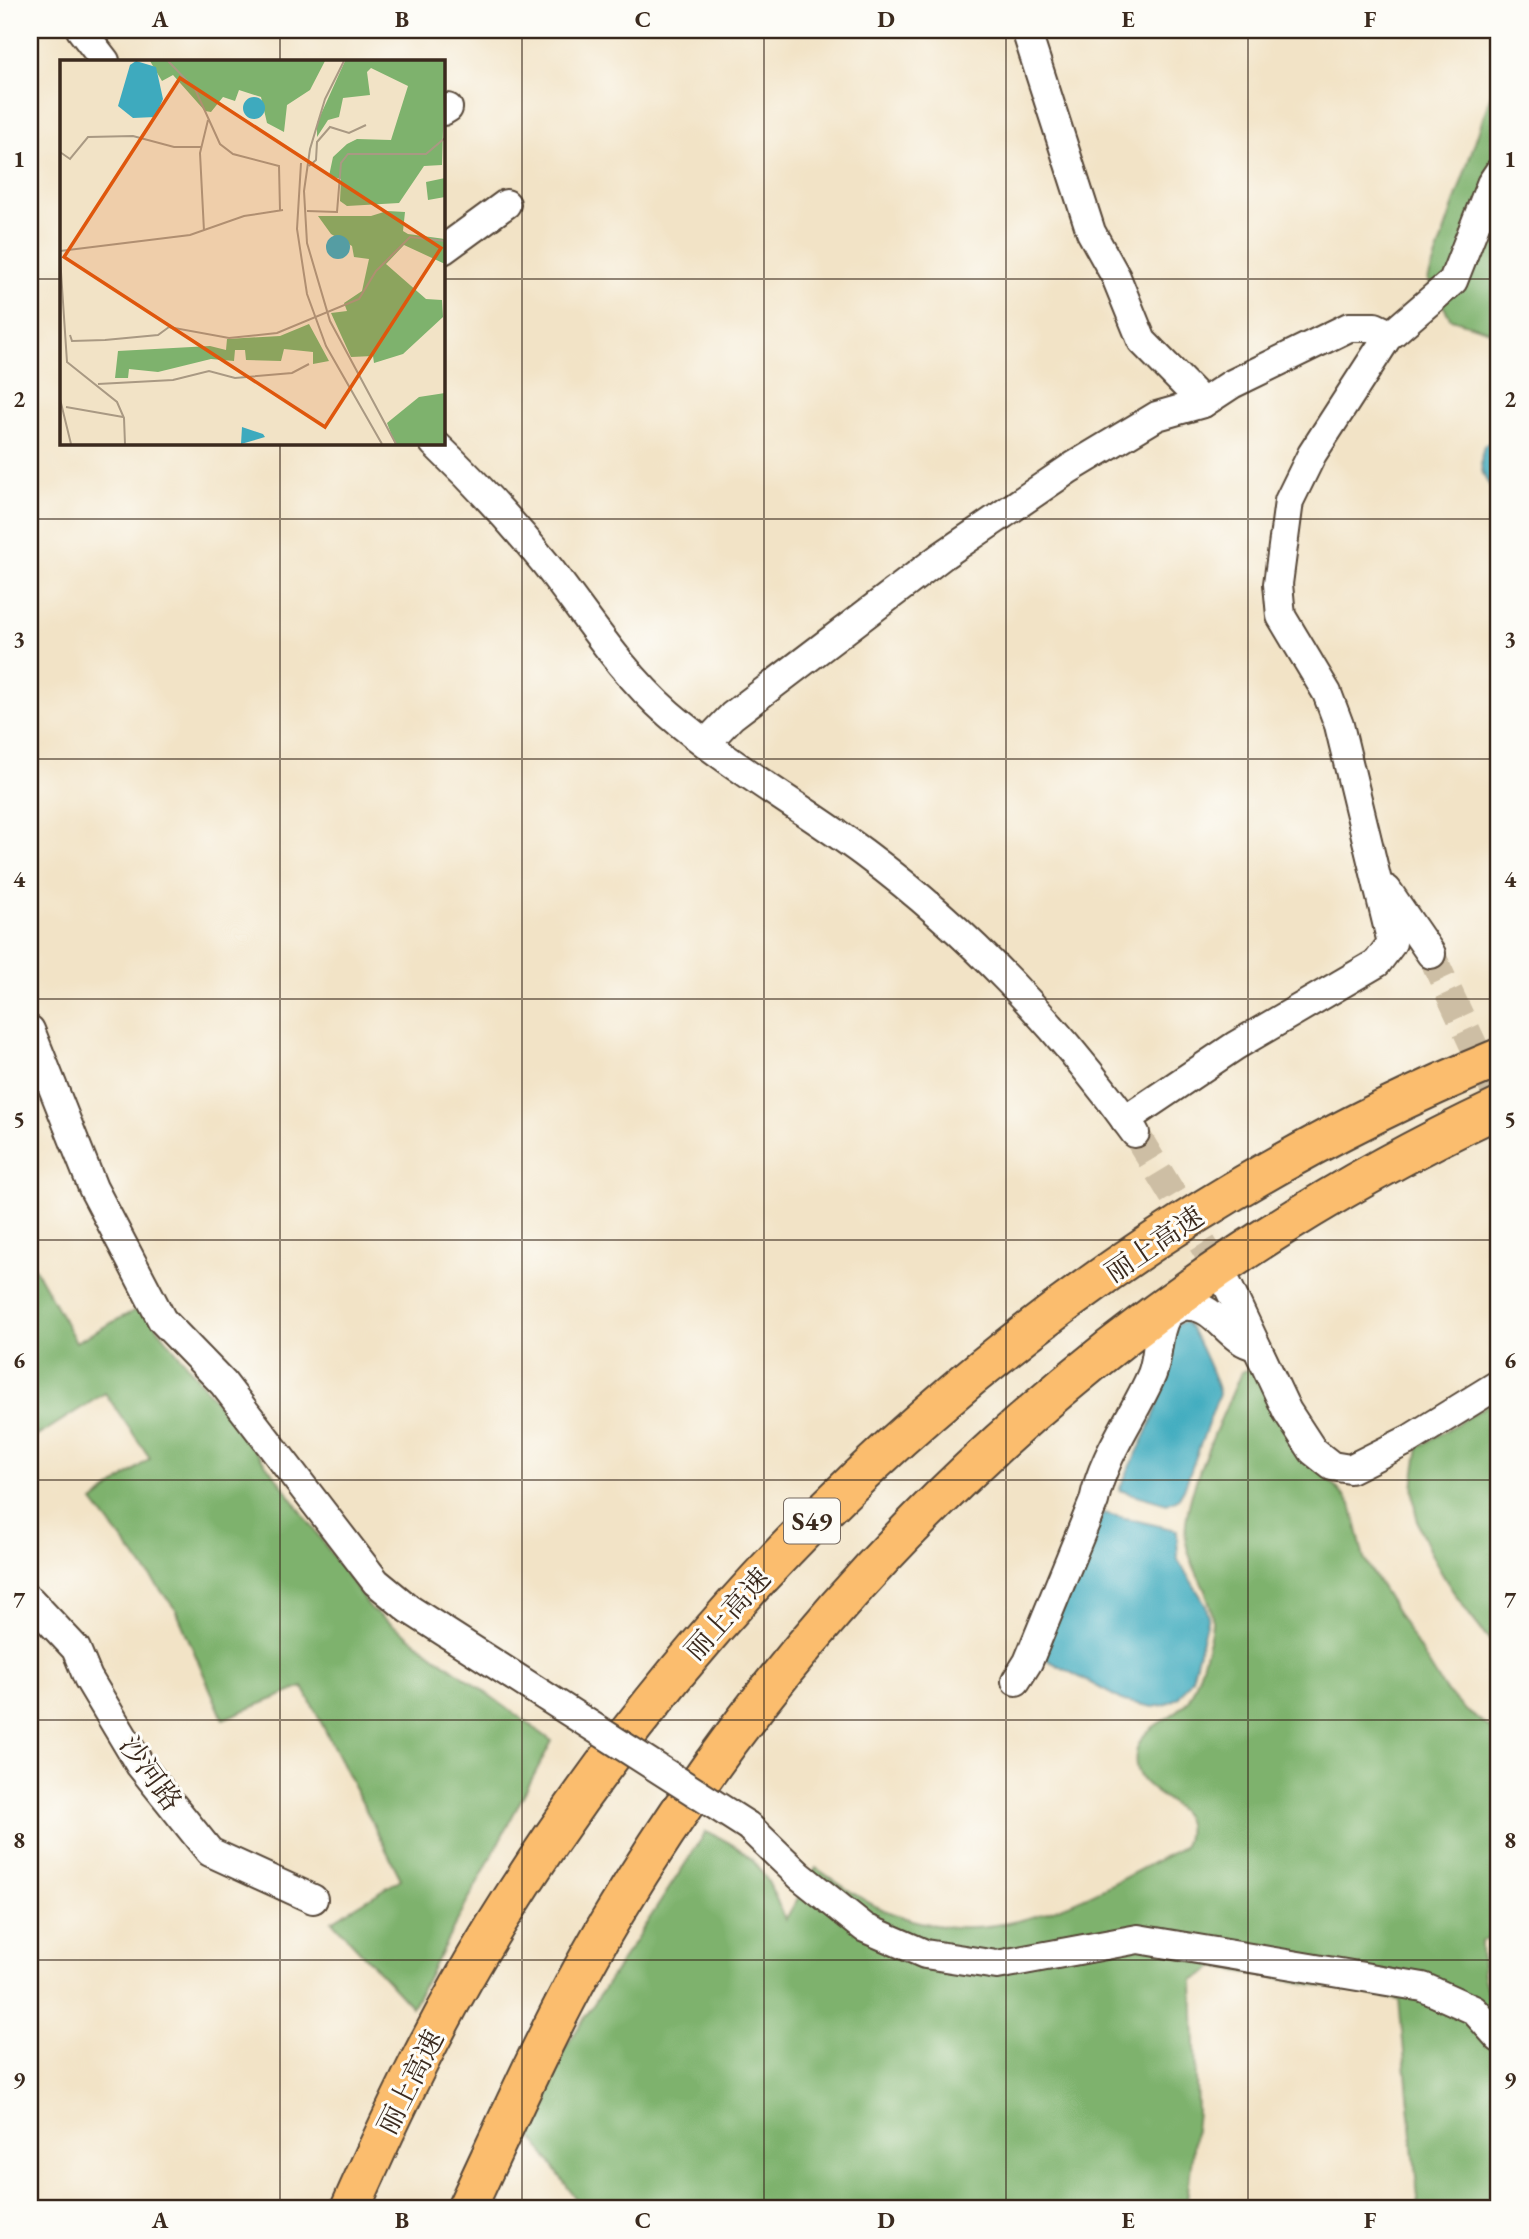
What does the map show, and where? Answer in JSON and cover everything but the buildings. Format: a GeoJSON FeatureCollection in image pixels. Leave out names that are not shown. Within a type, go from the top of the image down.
{"type":"FeatureCollection","features":[{"type":"Feature","properties":{"kind":"highway","name":"丽上高速"},"geometry":{"type":"LineString","coordinates":[[350,2209],[410,2080],[453,1998],[493,1929],[565,1819],[627,1733],[685,1661],[772,1562],[837,1496],[986,1366],[1145,1248],[1234,1192],[1349,1128],[1499,1058]]}},
{"type":"Feature","properties":{"kind":"highway","name":"丽上高速"},"geometry":{"type":"LineString","coordinates":[[466,2209],[578,1978],[652,1853],[734,1733],[817,1629],[873,1565],[1006,1435],[1151,1316],[1233,1258],[1340,1191],[1499,1108]]}},
{"type":"Feature","properties":{"kind":"street"},"geometry":{"type":"LineString","coordinates":[[81,30],[104,60]]}},
{"type":"Feature","properties":{"kind":"street"},"geometry":{"type":"LineString","coordinates":[[1026,30],[1091,232],[1116,277],[1142,341],[1203,403]]}},
{"type":"Feature","properties":{"kind":"street"},"geometry":{"type":"LineString","coordinates":[[434,444],[514,526],[630,676],[670,715],[706,743],[866,854],[951,925],[1057,1031],[1131,1128],[1235,1046],[1377,963],[1388,952],[1392,937],[1339,725],[1327,694],[1285,625],[1278,584],[1289,501],[1312,454],[1390,334],[1453,281],[1491,184],[1499,172]]}},
{"type":"Feature","properties":{"kind":"street"},"geometry":{"type":"LineString","coordinates":[[444,249],[506,204]]}},
{"type":"Feature","properties":{"kind":"street"},"geometry":{"type":"LineString","coordinates":[[706,743],[732,716],[942,555],[1069,469],[1157,415],[1203,403],[1233,384],[1341,330],[1366,326],[1390,334]]}},
{"type":"Feature","properties":{"kind":"street"},"geometry":{"type":"LineString","coordinates":[[1376,873],[1431,954]]}},
{"type":"Feature","properties":{"kind":"street"},"geometry":{"type":"LineString","coordinates":[[30,1030],[93,1188],[162,1320],[223,1383],[376,1582],[409,1609],[748,1826],[800,1876],[856,1922],[883,1938],[925,1954],[997,1965],[1138,1939],[1423,1987],[1474,2010],[1499,2038]]}},
{"type":"Feature","properties":{"kind":"street"},"geometry":{"type":"LineString","coordinates":[[1228,1286],[1287,1411],[1313,1451],[1324,1462],[1350,1469],[1410,1439],[1499,1384]]}},
{"type":"Feature","properties":{"kind":"street"},"geometry":{"type":"LineString","coordinates":[[1016,1681],[1028,1662],[1094,1501],[1100,1475],[1153,1373],[1161,1326],[1168,1314],[1186,1305],[1200,1308],[1244,1344],[1256,1346]]}},
{"type":"Feature","properties":{"kind":"street","name":"沙河路"},"geometry":{"type":"LineString","coordinates":[[30,1600],[76,1649],[88,1678],[140,1765],[210,1852],[313,1899]]}},
{"type":"Feature","properties":{"kind":"green space"},"geometry":{"type":"Polygon","coordinates":[[[1499,71],[1499,334],[1451,319],[1428,280],[1499,71]]]}},
{"type":"Feature","properties":{"kind":"green space"},"geometry":{"type":"Polygon","coordinates":[[[30,1260],[76,1342],[141,1307],[280,1482],[371,1609],[552,1741],[412,2007],[332,1921],[401,1879],[303,1687],[223,1719],[176,1610],[93,1502],[150,1458],[105,1393],[37,1436],[30,1422],[30,1260]]]}},
{"type":"Feature","properties":{"kind":"green space"},"geometry":{"type":"Polygon","coordinates":[[[1254,1367],[1302,1449],[1351,1504],[1364,1559],[1445,1690],[1464,1709],[1499,1734],[1499,1931],[1481,1942],[1484,1979],[1489,1996],[1499,2013],[1499,2209],[1419,2209],[1399,2000],[1215,1967],[1193,1981],[1197,2112],[1186,2209],[583,2209],[522,2122],[565,2048],[706,1832],[737,1847],[757,1866],[772,1889],[785,1920],[816,1868],[880,1908],[921,1922],[960,1927],[999,1925],[1036,1916],[1074,1902],[1183,1847],[1188,1830],[1184,1817],[1142,1779],[1136,1766],[1137,1749],[1151,1728],[1186,1703],[1202,1664],[1211,1630],[1211,1612],[1188,1552],[1186,1524],[1196,1480],[1241,1372],[1254,1367]]]}},
{"type":"Feature","properties":{"kind":"green space"},"geometry":{"type":"Polygon","coordinates":[[[1499,1398],[1499,1651],[1473,1620],[1434,1560],[1418,1520],[1414,1488],[1419,1447],[1499,1398]]]}},
{"type":"Feature","properties":{"kind":"water"},"geometry":{"type":"Polygon","coordinates":[[[1499,436],[1499,496],[1485,479],[1481,461],[1484,446],[1499,436]]]}},
{"type":"Feature","properties":{"kind":"water"},"geometry":{"type":"Polygon","coordinates":[[[1184,1322],[1199,1344],[1219,1394],[1184,1489],[1178,1499],[1167,1504],[1119,1490],[1148,1430],[1161,1394],[1167,1341],[1176,1325],[1184,1322]]]}},
{"type":"Feature","properties":{"kind":"water"},"geometry":{"type":"Polygon","coordinates":[[[1103,1513],[1177,1530],[1178,1560],[1206,1605],[1208,1616],[1192,1678],[1179,1697],[1164,1705],[1153,1707],[1124,1701],[1042,1657],[1103,1513]]]}},
{"type":"Feature","properties":{"kind":"tunnel"},"geometry":{"type":"LineString","coordinates":[[1431,954],[1499,1100]]}},
{"type":"Feature","properties":{"kind":"tunnel"},"geometry":{"type":"LineString","coordinates":[[1137,1136],[1228,1286]]}}]}
